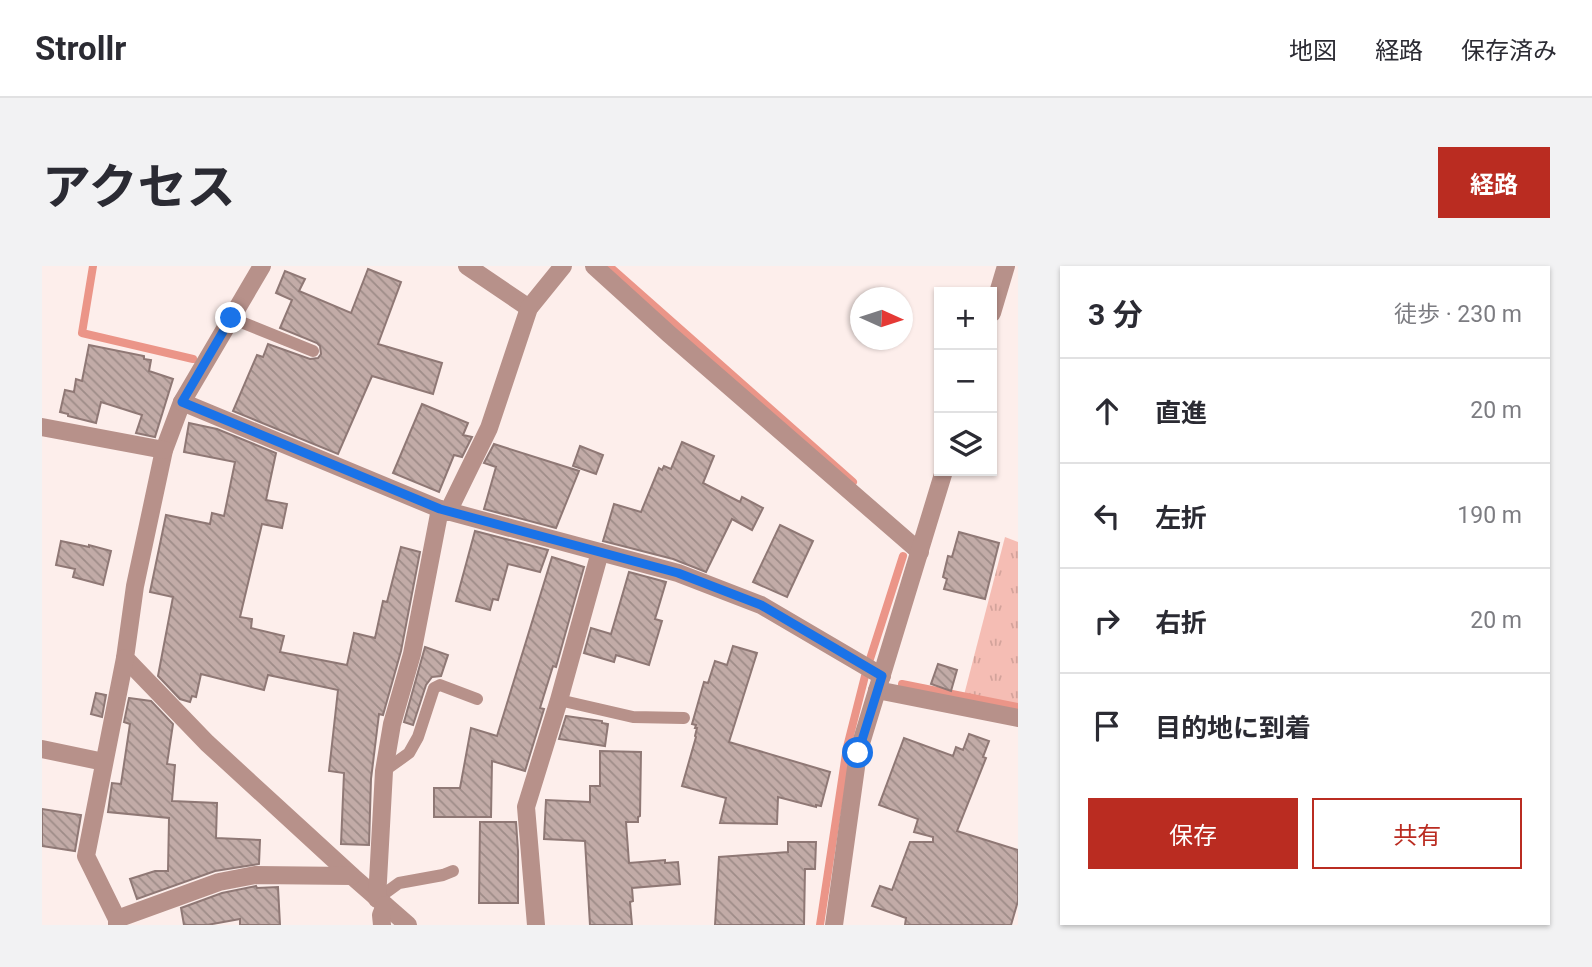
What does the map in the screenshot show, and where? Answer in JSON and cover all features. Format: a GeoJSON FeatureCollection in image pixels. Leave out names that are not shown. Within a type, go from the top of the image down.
{"type":"FeatureCollection","features":[{"type":"Feature","properties":{"kind":"street"},"geometry":{"type":"LineString","coordinates":[[262,266],[182,402],[164,450],[135,586],[125,658],[86,856],[117,922],[219,882],[256,875],[352,876]]}},
{"type":"Feature","properties":{"kind":"street"},"geometry":{"type":"LineString","coordinates":[[467,266],[529,307]]}},
{"type":"Feature","properties":{"kind":"street"},"geometry":{"type":"LineString","coordinates":[[382,925],[384,771],[392,724],[412,654],[444,511],[489,428],[529,307],[563,266]]}},
{"type":"Feature","properties":{"kind":"street"},"geometry":{"type":"LineString","coordinates":[[594,266],[920,552]]}},
{"type":"Feature","properties":{"kind":"street"},"geometry":{"type":"LineString","coordinates":[[997,296],[1006,266]]}},
{"type":"Feature","properties":{"kind":"street"},"geometry":{"type":"LineString","coordinates":[[182,402],[444,511],[678,573],[761,605],[880,683],[1018,718]]}},
{"type":"Feature","properties":{"kind":"street"},"geometry":{"type":"LineString","coordinates":[[42,427],[164,450]]}},
{"type":"Feature","properties":{"kind":"street"},"geometry":{"type":"LineString","coordinates":[[834,925],[858,753],[943,476]]}},
{"type":"Feature","properties":{"kind":"street"},"geometry":{"type":"LineString","coordinates":[[536,925],[526,807],[600,552]]}},
{"type":"Feature","properties":{"kind":"street"},"geometry":{"type":"LineString","coordinates":[[125,658],[207,743],[408,925]]}},
{"type":"Feature","properties":{"kind":"street"},"geometry":{"type":"LineString","coordinates":[[42,750],[104,762]]}},
{"type":"Feature","properties":{"kind":"lane"},"geometry":{"type":"LineString","coordinates":[[231,318],[313,351]]}},
{"type":"Feature","properties":{"kind":"lane"},"geometry":{"type":"LineString","coordinates":[[384,771],[409,754],[418,737],[434,688],[440,685],[477,699]]}},
{"type":"Feature","properties":{"kind":"lane"},"geometry":{"type":"LineString","coordinates":[[559,700],[633,716],[684,718]]}},
{"type":"Feature","properties":{"kind":"lane"},"geometry":{"type":"LineString","coordinates":[[381,902],[399,883],[453,871]]}},
{"type":"Feature","properties":{"kind":"green space"},"geometry":{"type":"Polygon","coordinates":[[[1005,537],[1018,542],[1018,706],[964,695],[1005,537]]]}},
{"type":"Feature","properties":{"kind":"building"},"geometry":{"type":"Polygon","coordinates":[[[368,269],[401,282],[378,344],[442,363],[433,394],[372,376],[338,454],[233,411],[257,355],[263,357],[268,344],[310,359],[318,358],[321,354],[317,343],[280,328],[292,300],[276,293],[285,271],[305,279],[299,291],[351,313],[368,269]]]}},
{"type":"Feature","properties":{"kind":"building"},"geometry":{"type":"Polygon","coordinates":[[[89,345],[144,356],[144,359],[151,360],[149,371],[173,379],[155,437],[136,433],[142,415],[101,402],[96,423],[60,412],[65,390],[74,392],[76,379],[82,381],[89,345]]]}},
{"type":"Feature","properties":{"kind":"building"},"geometry":{"type":"Polygon","coordinates":[[[422,404],[468,423],[463,435],[472,437],[462,457],[454,455],[439,492],[393,473],[422,404]]]}},
{"type":"Feature","properties":{"kind":"building"},"geometry":{"type":"Polygon","coordinates":[[[189,423],[217,429],[276,453],[266,500],[287,504],[282,528],[262,524],[240,617],[252,619],[251,628],[284,636],[280,652],[347,665],[354,633],[375,638],[383,601],[387,602],[401,547],[420,552],[401,651],[383,715],[379,714],[371,779],[369,845],[341,844],[344,773],[329,771],[338,690],[268,675],[264,690],[201,674],[196,697],[192,696],[190,702],[180,699],[158,676],[173,597],[150,592],[166,515],[210,524],[212,513],[224,516],[235,462],[184,452],[189,423]]]}},
{"type":"Feature","properties":{"kind":"building"},"geometry":{"type":"Polygon","coordinates":[[[682,442],[714,456],[703,483],[740,502],[742,497],[763,508],[752,530],[732,519],[706,572],[673,559],[603,541],[614,504],[641,512],[659,468],[662,470],[664,466],[671,469],[682,442]]]}},
{"type":"Feature","properties":{"kind":"building"},"geometry":{"type":"Polygon","coordinates":[[[494,444],[579,471],[556,528],[484,509],[496,467],[484,463],[494,444]]]}},
{"type":"Feature","properties":{"kind":"building"},"geometry":{"type":"Polygon","coordinates":[[[580,446],[603,455],[596,474],[573,466],[580,446]]]}},
{"type":"Feature","properties":{"kind":"building"},"geometry":{"type":"Polygon","coordinates":[[[780,525],[813,541],[787,597],[753,582],[780,525]]]}},
{"type":"Feature","properties":{"kind":"building"},"geometry":{"type":"Polygon","coordinates":[[[475,531],[548,550],[540,572],[508,564],[498,600],[493,599],[490,610],[456,601],[475,531]]]}},
{"type":"Feature","properties":{"kind":"building"},"geometry":{"type":"Polygon","coordinates":[[[959,532],[999,543],[985,599],[944,589],[947,579],[943,577],[948,556],[952,557],[959,532]]]}},
{"type":"Feature","properties":{"kind":"building"},"geometry":{"type":"Polygon","coordinates":[[[61,541],[111,551],[103,585],[73,577],[75,569],[56,565],[61,541]]]}},
{"type":"Feature","properties":{"kind":"building"},"geometry":{"type":"Polygon","coordinates":[[[552,557],[584,567],[556,667],[553,666],[540,708],[544,709],[525,771],[492,761],[491,817],[434,817],[434,788],[460,788],[471,728],[497,736],[552,557]]]}},
{"type":"Feature","properties":{"kind":"building"},"geometry":{"type":"Polygon","coordinates":[[[629,572],[666,582],[655,619],[662,621],[649,665],[616,655],[614,662],[584,653],[591,628],[611,634],[629,572]]]}},
{"type":"Feature","properties":{"kind":"building"},"geometry":{"type":"Polygon","coordinates":[[[733,646],[757,653],[729,742],[830,772],[821,806],[778,797],[777,824],[720,823],[726,798],[682,786],[696,737],[697,728],[692,724],[704,682],[708,683],[715,661],[727,665],[733,646]]]}},
{"type":"Feature","properties":{"kind":"building"},"geometry":{"type":"Polygon","coordinates":[[[425,647],[448,655],[441,676],[432,677],[426,685],[413,725],[404,722],[425,647]]]}},
{"type":"Feature","properties":{"kind":"building"},"geometry":{"type":"Polygon","coordinates":[[[938,664],[957,670],[951,691],[931,684],[938,664]]]}},
{"type":"Feature","properties":{"kind":"building"},"geometry":{"type":"Polygon","coordinates":[[[96,693],[106,695],[102,717],[91,714],[96,693]]]}},
{"type":"Feature","properties":{"kind":"building"},"geometry":{"type":"Polygon","coordinates":[[[129,698],[151,701],[173,724],[167,764],[175,765],[172,801],[217,803],[216,838],[260,840],[259,864],[215,871],[137,899],[130,879],[155,871],[168,871],[169,818],[108,812],[112,783],[121,784],[130,724],[124,722],[129,698]]]}},
{"type":"Feature","properties":{"kind":"building"},"geometry":{"type":"Polygon","coordinates":[[[566,716],[608,724],[605,746],[559,739],[566,716]]]}},
{"type":"Feature","properties":{"kind":"building"},"geometry":{"type":"Polygon","coordinates":[[[969,734],[989,741],[983,757],[986,758],[957,831],[1018,850],[1018,901],[1011,925],[905,925],[906,918],[872,906],[880,886],[892,890],[910,842],[933,842],[933,837],[914,832],[918,819],[879,805],[904,738],[953,756],[956,747],[963,750],[969,734]]]}},
{"type":"Feature","properties":{"kind":"building"},"geometry":{"type":"Polygon","coordinates":[[[600,751],[641,752],[640,816],[638,822],[626,822],[629,863],[665,860],[665,863],[678,862],[680,884],[632,888],[632,925],[590,925],[585,841],[544,839],[546,800],[590,802],[590,786],[600,786],[600,751]]]}},
{"type":"Feature","properties":{"kind":"building"},"geometry":{"type":"Polygon","coordinates":[[[42,809],[81,815],[75,851],[42,846],[42,809]]]}},
{"type":"Feature","properties":{"kind":"building"},"geometry":{"type":"Polygon","coordinates":[[[480,822],[516,822],[518,903],[479,903],[480,822]]]}},
{"type":"Feature","properties":{"kind":"building"},"geometry":{"type":"Polygon","coordinates":[[[788,842],[816,842],[815,869],[805,869],[804,925],[715,925],[719,857],[788,852],[788,842]]]}},
{"type":"Feature","properties":{"kind":"building"},"geometry":{"type":"Polygon","coordinates":[[[256,886],[278,887],[280,925],[240,925],[240,919],[207,925],[184,925],[181,908],[222,893],[256,886]]]}},
{"type":"Feature","properties":{"kind":"waterway"},"geometry":{"type":"LineString","coordinates":[[93,266],[82,333],[193,359]]}},
{"type":"Feature","properties":{"kind":"waterway"},"geometry":{"type":"LineString","coordinates":[[609,266],[853,482]]}},
{"type":"Feature","properties":{"kind":"waterway"},"geometry":{"type":"LineString","coordinates":[[870,659],[903,556]]}},
{"type":"Feature","properties":{"kind":"waterway"},"geometry":{"type":"LineString","coordinates":[[820,925],[847,747],[865,676]]}},
{"type":"Feature","properties":{"kind":"waterway"},"geometry":{"type":"LineString","coordinates":[[902,684],[1018,707]]}},
{"type":"Feature","properties":{"kind":"route"},"geometry":{"type":"LineString","coordinates":[[231,318],[182,402],[440,509],[678,573],[761,605],[882,676],[858,753]]}}]}
